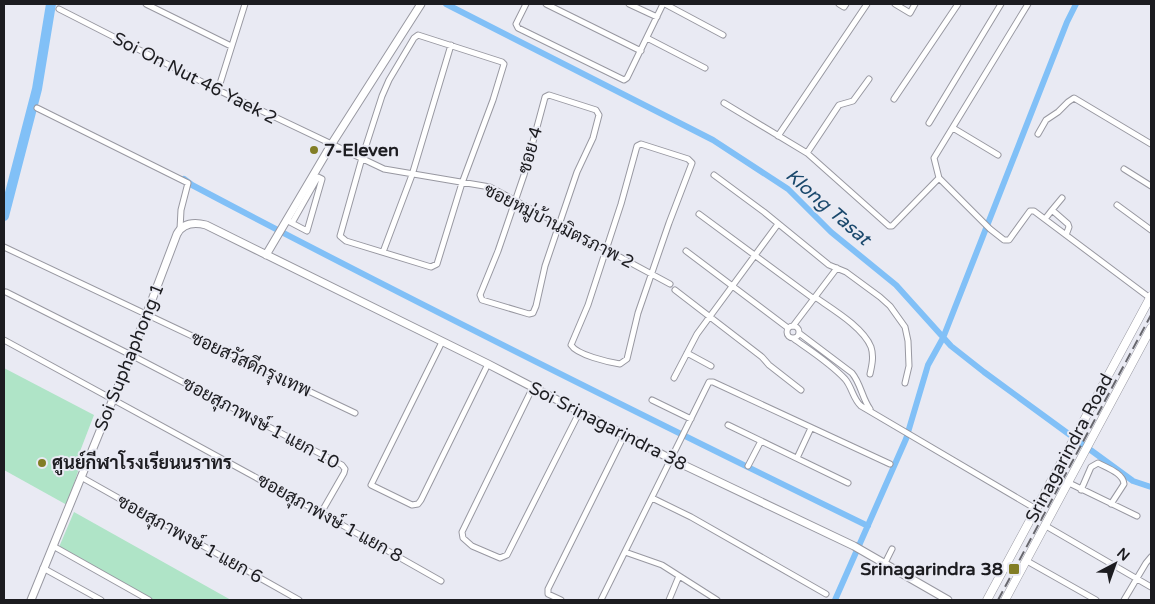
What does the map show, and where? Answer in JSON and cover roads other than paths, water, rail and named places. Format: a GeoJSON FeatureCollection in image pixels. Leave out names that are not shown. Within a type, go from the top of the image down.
{"type":"FeatureCollection","features":[{"type":"Feature","properties":{"kind":"main road","name":"Srinagarindra Road"},"geometry":{"type":"LineString","coordinates":[[987,600],[1151,297]]}},
{"type":"Feature","properties":{"kind":"main road","name":"Srinagarindra Road"},"geometry":{"type":"LineString","coordinates":[[1005,600],[1094,438],[1151,328]]}},
{"type":"Feature","properties":{"kind":"street"},"geometry":{"type":"LineString","coordinates":[[146,4],[231,46]]}},
{"type":"Feature","properties":{"kind":"street"},"geometry":{"type":"LineString","coordinates":[[218,90],[245,4]]}},
{"type":"Feature","properties":{"kind":"street"},"geometry":{"type":"LineString","coordinates":[[287,222],[332,145],[421,4]]}},
{"type":"Feature","properties":{"kind":"street"},"geometry":{"type":"LineString","coordinates":[[526,4],[516,24],[518,28],[621,80],[627,78],[664,4],[723,35]]}},
{"type":"Feature","properties":{"kind":"street"},"geometry":{"type":"LineString","coordinates":[[546,4],[641,51]]}},
{"type":"Feature","properties":{"kind":"street"},"geometry":{"type":"LineString","coordinates":[[629,4],[657,18]]}},
{"type":"Feature","properties":{"kind":"street"},"geometry":{"type":"LineString","coordinates":[[839,4],[844,7],[846,4]]}},
{"type":"Feature","properties":{"kind":"street"},"geometry":{"type":"LineString","coordinates":[[778,136],[867,4]]}},
{"type":"Feature","properties":{"kind":"street"},"geometry":{"type":"LineString","coordinates":[[895,4],[910,13],[915,4]]}},
{"type":"Feature","properties":{"kind":"street"},"geometry":{"type":"LineString","coordinates":[[894,99],[958,4]]}},
{"type":"Feature","properties":{"kind":"street"},"geometry":{"type":"LineString","coordinates":[[929,123],[1001,4]]}},
{"type":"Feature","properties":{"kind":"street"},"geometry":{"type":"LineString","coordinates":[[1028,4],[934,158],[939,178],[990,229],[1006,241],[1009,240],[1030,211],[1034,211],[1151,297]]}},
{"type":"Feature","properties":{"kind":"street","name":"Soi On Nut 46 Yaek 2"},"geometry":{"type":"LineString","coordinates":[[59,9],[218,90],[332,145]]}},
{"type":"Feature","properties":{"kind":"street"},"geometry":{"type":"LineString","coordinates":[[418,34],[451,45],[504,64],[493,100],[462,183],[436,265],[431,268],[346,241],[340,236],[362,158],[389,80],[418,34]]}},
{"type":"Feature","properties":{"kind":"street"},"geometry":{"type":"LineString","coordinates":[[648,38],[705,68]]}},
{"type":"Feature","properties":{"kind":"street"},"geometry":{"type":"LineString","coordinates":[[383,252],[412,175],[451,45]]}},
{"type":"Feature","properties":{"kind":"street"},"geometry":{"type":"LineString","coordinates":[[807,153],[839,105],[853,101],[869,79]]}},
{"type":"Feature","properties":{"kind":"street","name":"ซอย 4"},"geometry":{"type":"LineString","coordinates":[[552,95],[596,110],[599,115],[593,138],[577,172],[545,266],[538,302],[533,312],[529,314],[482,300],[480,292],[496,257],[515,200],[547,96],[552,95]]}},
{"type":"Feature","properties":{"kind":"street"},"geometry":{"type":"LineString","coordinates":[[1038,134],[1046,120],[1074,98],[1151,144]]}},
{"type":"Feature","properties":{"kind":"street"},"geometry":{"type":"LineString","coordinates":[[724,103],[807,153],[889,226],[892,226],[939,178]]}},
{"type":"Feature","properties":{"kind":"street"},"geometry":{"type":"LineString","coordinates":[[37,108],[188,183],[181,210],[180,229]]}},
{"type":"Feature","properties":{"kind":"street"},"geometry":{"type":"LineString","coordinates":[[953,128],[998,155]]}},
{"type":"Feature","properties":{"kind":"street"},"geometry":{"type":"LineString","coordinates":[[643,144],[688,159],[691,165],[638,314],[625,361],[617,363],[575,350],[571,345],[588,304],[606,249],[621,204],[636,146],[643,144]]}},
{"type":"Feature","properties":{"kind":"street","name":"ซอยหมู่บ้านมิตรภาพ 2"},"geometry":{"type":"LineString","coordinates":[[332,145],[384,169],[412,175],[484,185],[560,223],[670,284]]}},
{"type":"Feature","properties":{"kind":"street"},"geometry":{"type":"LineString","coordinates":[[1124,169],[1151,186]]}},
{"type":"Feature","properties":{"kind":"street"},"geometry":{"type":"LineString","coordinates":[[714,175],[829,265],[846,272],[890,306],[905,327],[910,355],[905,383]]}},
{"type":"Feature","properties":{"kind":"street"},"geometry":{"type":"LineString","coordinates":[[180,229],[189,224],[206,225],[266,255],[278,234],[318,177],[322,179],[307,231],[287,222]]}},
{"type":"Feature","properties":{"kind":"street"},"geometry":{"type":"LineString","coordinates":[[1045,219],[1062,198]]}},
{"type":"Feature","properties":{"kind":"street"},"geometry":{"type":"LineString","coordinates":[[1117,206],[1151,230]]}},
{"type":"Feature","properties":{"kind":"street"},"geometry":{"type":"LineString","coordinates":[[1052,210],[1068,224],[1069,227],[1066,234]]}},
{"type":"Feature","properties":{"kind":"street"},"geometry":{"type":"LineString","coordinates":[[699,214],[862,333],[871,347],[873,357],[870,374]]}},
{"type":"Feature","properties":{"kind":"street"},"geometry":{"type":"LineString","coordinates":[[674,378],[687,353],[710,317],[778,224]]}},
{"type":"Feature","properties":{"kind":"street","name":"Soi Suphaphong 1"},"geometry":{"type":"LineString","coordinates":[[31,600],[180,229]]}},
{"type":"Feature","properties":{"kind":"street","name":"ซอยสวัสดีกรุงเทพ"},"geometry":{"type":"LineString","coordinates":[[4,247],[356,413]]}},
{"type":"Feature","properties":{"kind":"street"},"geometry":{"type":"LineString","coordinates":[[686,251],[791,327],[797,328],[799,333],[852,373],[870,410]]}},
{"type":"Feature","properties":{"kind":"street","name":"Soi Srinagarindra 38"},"geometry":{"type":"LineString","coordinates":[[266,255],[488,364],[671,459],[864,551],[948,600]]}},
{"type":"Feature","properties":{"kind":"street"},"geometry":{"type":"LineString","coordinates":[[837,268],[791,327],[788,336],[794,338],[844,377],[858,403],[1036,510]]}},
{"type":"Feature","properties":{"kind":"street"},"geometry":{"type":"LineString","coordinates":[[675,290],[802,390]]}},
{"type":"Feature","properties":{"kind":"street","name":"ซอยสุภาพงษ์ 1 แยก 10"},"geometry":{"type":"LineString","coordinates":[[6,292],[342,465],[345,469],[344,474],[321,512]]}},
{"type":"Feature","properties":{"kind":"street"},"geometry":{"type":"LineString","coordinates":[[794,338],[799,333]]}},
{"type":"Feature","properties":{"kind":"street","name":"ซอยสุภาพงษ์ 1 แยก 8"},"geometry":{"type":"LineString","coordinates":[[4,340],[321,512],[441,581]]}},
{"type":"Feature","properties":{"kind":"street"},"geometry":{"type":"LineString","coordinates":[[442,342],[371,485],[412,505],[418,504],[488,364]]}},
{"type":"Feature","properties":{"kind":"street"},"geometry":{"type":"LineString","coordinates":[[687,353],[711,366]]}},
{"type":"Feature","properties":{"kind":"street"},"geometry":{"type":"LineString","coordinates":[[601,600],[707,384],[711,381],[890,464]]}},
{"type":"Feature","properties":{"kind":"street"},"geometry":{"type":"LineString","coordinates":[[533,387],[462,532],[466,541],[482,550],[500,558],[507,555],[580,411]]}},
{"type":"Feature","properties":{"kind":"street"},"geometry":{"type":"LineString","coordinates":[[652,400],[691,419]]}},
{"type":"Feature","properties":{"kind":"street"},"geometry":{"type":"LineString","coordinates":[[728,425],[848,483]]}},
{"type":"Feature","properties":{"kind":"street"},"geometry":{"type":"LineString","coordinates":[[797,458],[811,428]]}},
{"type":"Feature","properties":{"kind":"street"},"geometry":{"type":"LineString","coordinates":[[561,600],[548,594],[548,589],[625,434]]}},
{"type":"Feature","properties":{"kind":"street"},"geometry":{"type":"LineString","coordinates":[[748,466],[761,441]]}},
{"type":"Feature","properties":{"kind":"street"},"geometry":{"type":"LineString","coordinates":[[1081,490],[1091,467],[1098,463],[1121,476],[1124,480],[1124,484],[1111,504]]}},
{"type":"Feature","properties":{"kind":"street","name":"ซอยสุภาพงษ์ 1 แยก 6"},"geometry":{"type":"LineString","coordinates":[[81,477],[299,600]]}},
{"type":"Feature","properties":{"kind":"street"},"geometry":{"type":"LineString","coordinates":[[1069,483],[1137,516]]}},
{"type":"Feature","properties":{"kind":"street"},"geometry":{"type":"LineString","coordinates":[[652,498],[691,517],[826,594]]}},
{"type":"Feature","properties":{"kind":"street"},"geometry":{"type":"LineString","coordinates":[[1046,526],[1151,587]]}},
{"type":"Feature","properties":{"kind":"street"},"geometry":{"type":"LineString","coordinates":[[53,546],[148,600]]}},
{"type":"Feature","properties":{"kind":"street"},"geometry":{"type":"LineString","coordinates":[[885,563],[892,549]]}},
{"type":"Feature","properties":{"kind":"street"},"geometry":{"type":"LineString","coordinates":[[626,552],[656,562],[717,600]]}},
{"type":"Feature","properties":{"kind":"street"},"geometry":{"type":"LineString","coordinates":[[1124,600],[1146,563],[1151,558]]}},
{"type":"Feature","properties":{"kind":"street"},"geometry":{"type":"LineString","coordinates":[[1027,560],[1096,600]]}},
{"type":"Feature","properties":{"kind":"street"},"geometry":{"type":"LineString","coordinates":[[44,568],[101,600]]}},
{"type":"Feature","properties":{"kind":"street"},"geometry":{"type":"LineString","coordinates":[[669,600],[679,576]]}},
{"type":"Feature","properties":{"kind":"waterway"},"geometry":{"type":"LineString","coordinates":[[4,216],[37,89],[51,4]]}},
{"type":"Feature","properties":{"kind":"waterway","name":"Klong Tasat"},"geometry":{"type":"LineString","coordinates":[[446,4],[713,140],[788,189],[831,232],[896,285],[951,346],[1133,481],[1151,487]]}},
{"type":"Feature","properties":{"kind":"waterway"},"geometry":{"type":"LineString","coordinates":[[835,600],[906,439],[928,365],[943,338],[1067,22],[1076,4]]}},
{"type":"Feature","properties":{"kind":"waterway"},"geometry":{"type":"LineString","coordinates":[[184,179],[276,229],[444,315],[868,526]]}},
{"type":"Feature","properties":{"kind":"railway"},"geometry":{"type":"LineString","coordinates":[[998,600],[1151,315]]}},
{"type":"Feature","properties":{"kind":"place","name":"7-Eleven"},"geometry":{"type":"Point","coordinates":[314,150]}},
{"type":"Feature","properties":{"kind":"place","name":"ศูนย์กีฬาโรงเรียนนราทร"},"geometry":{"type":"Point","coordinates":[42,463]}},
{"type":"Feature","properties":{"kind":"place","name":"Srinagarindra 38"},"geometry":{"type":"Point","coordinates":[1014,569]}}]}
